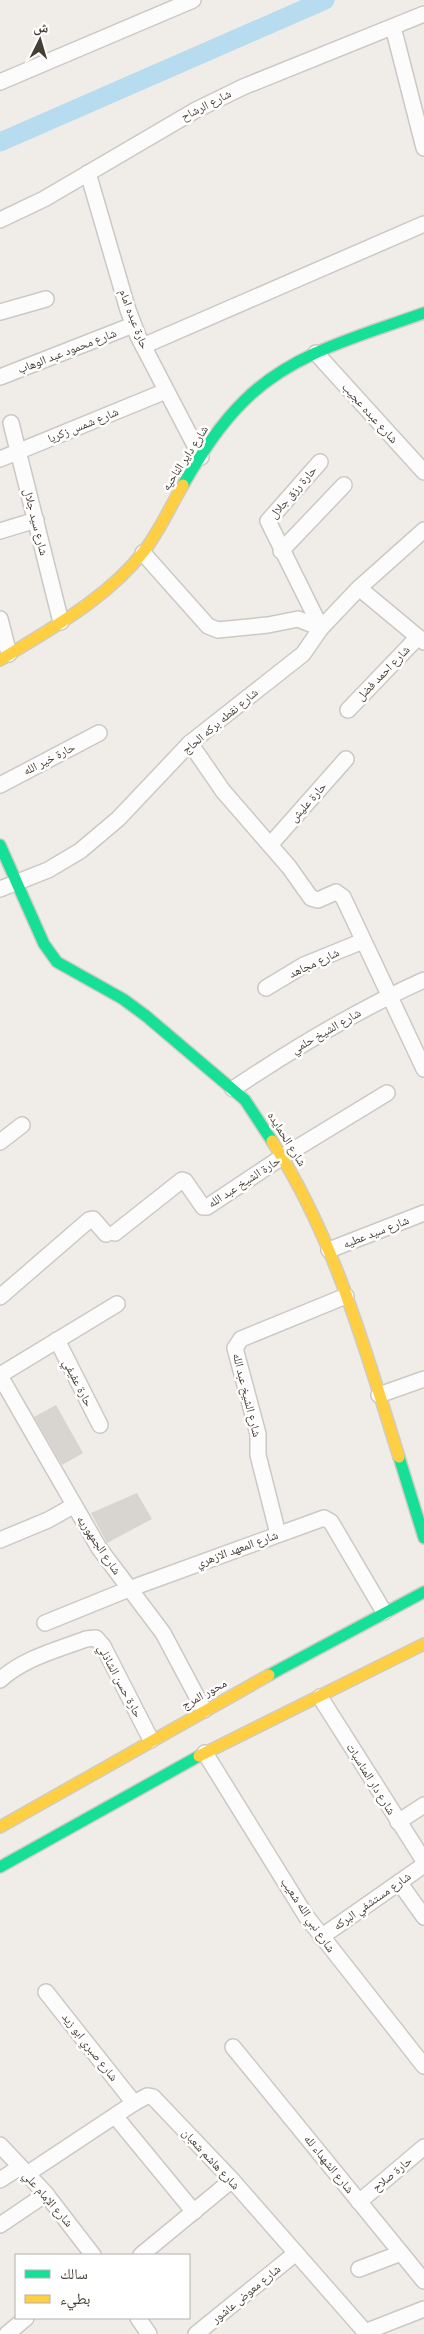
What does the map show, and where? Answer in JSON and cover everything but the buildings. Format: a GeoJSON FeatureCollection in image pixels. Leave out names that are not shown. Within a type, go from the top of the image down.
{"type":"FeatureCollection","features":[{"type":"Feature","properties":{"kind":"street"},"geometry":{"type":"LineString","coordinates":[[0,82],[193,0]]}},
{"type":"Feature","properties":{"kind":"street","name":"شارع الرشاح"},"geometry":{"type":"LineString","coordinates":[[0,220],[44,199],[88,174],[153,133],[243,87],[424,14]]}},
{"type":"Feature","properties":{"kind":"street"},"geometry":{"type":"LineString","coordinates":[[393,27],[424,148]]}},
{"type":"Feature","properties":{"kind":"street","name":"حارة عبده امام"},"geometry":{"type":"LineString","coordinates":[[88,174],[134,325],[166,391],[201,456]]}},
{"type":"Feature","properties":{"kind":"street"},"geometry":{"type":"LineString","coordinates":[[143,346],[424,224]]}},
{"type":"Feature","properties":{"kind":"street"},"geometry":{"type":"LineString","coordinates":[[0,312],[46,299]]}},
{"type":"Feature","properties":{"kind":"street","name":"شارع داير الناحيه"},"geometry":{"type":"LineString","coordinates":[[5,657],[61,622],[105,590],[143,553],[218,430],[239,406],[262,385],[288,367],[316,353],[424,313]]}},
{"type":"Feature","properties":{"kind":"street","name":"شارع محمود عبد الوهاب"},"geometry":{"type":"LineString","coordinates":[[0,377],[134,325]]}},
{"type":"Feature","properties":{"kind":"street","name":"شارع عبده عجيب"},"geometry":{"type":"LineString","coordinates":[[316,353],[424,472]]}},
{"type":"Feature","properties":{"kind":"street","name":"شارع شمس زكريا"},"geometry":{"type":"LineString","coordinates":[[0,459],[166,391]]}},
{"type":"Feature","properties":{"kind":"street","name":"شارع سيد جلال"},"geometry":{"type":"LineString","coordinates":[[11,422],[61,622]]}},
{"type":"Feature","properties":{"kind":"street","name":"حارة رزق جلال"},"geometry":{"type":"LineString","coordinates":[[320,462],[269,517],[268,524],[321,628]]}},
{"type":"Feature","properties":{"kind":"street"},"geometry":{"type":"LineString","coordinates":[[281,550],[344,485]]}},
{"type":"Feature","properties":{"kind":"street"},"geometry":{"type":"LineString","coordinates":[[0,530],[36,520]]}},
{"type":"Feature","properties":{"kind":"street","name":"شارع نقطه بركه الحاج"},"geometry":{"type":"LineString","coordinates":[[0,889],[17,884],[48,870],[80,851],[118,819],[190,744],[303,654],[321,628],[359,588],[424,530]]}},
{"type":"Feature","properties":{"kind":"street"},"geometry":{"type":"LineString","coordinates":[[143,553],[208,626],[218,630],[232,629],[298,619],[321,628]]}},
{"type":"Feature","properties":{"kind":"street"},"geometry":{"type":"LineString","coordinates":[[359,588],[421,639]]}},
{"type":"Feature","properties":{"kind":"street"},"geometry":{"type":"LineString","coordinates":[[0,619],[5,657]]}},
{"type":"Feature","properties":{"kind":"street","name":"شارع احمد فضل"},"geometry":{"type":"LineString","coordinates":[[348,710],[421,639]]}},
{"type":"Feature","properties":{"kind":"street","name":"حارة خير الله"},"geometry":{"type":"LineString","coordinates":[[0,785],[99,733]]}},
{"type":"Feature","properties":{"kind":"street"},"geometry":{"type":"LineString","coordinates":[[190,744],[223,791],[314,900],[336,892],[341,895],[424,1069]]}},
{"type":"Feature","properties":{"kind":"street","name":"حارة عليش"},"geometry":{"type":"LineString","coordinates":[[270,845],[346,759]]}},
{"type":"Feature","properties":{"kind":"street","name":"شارع الحمايده"},"geometry":{"type":"LineString","coordinates":[[0,845],[44,944],[56,962],[123,999],[233,1089],[250,1106],[282,1157],[317,1221],[329,1250],[379,1395],[424,1538]]}},
{"type":"Feature","properties":{"kind":"street","name":"شارع مجاهد"},"geometry":{"type":"LineString","coordinates":[[266,988],[304,965],[363,942]]}},
{"type":"Feature","properties":{"kind":"street","name":"شارع الشيخ حلمي"},"geometry":{"type":"LineString","coordinates":[[233,1089],[277,1060],[388,996],[424,980]]}},
{"type":"Feature","properties":{"kind":"street","name":"حارة الشيخ عبد الله"},"geometry":{"type":"LineString","coordinates":[[0,1297],[89,1220],[93,1220],[111,1233],[182,1180],[185,1181],[205,1208],[282,1157],[387,1093]]}},
{"type":"Feature","properties":{"kind":"street"},"geometry":{"type":"LineString","coordinates":[[0,1142],[22,1125]]}},
{"type":"Feature","properties":{"kind":"street","name":"شارع سيد عطيه"},"geometry":{"type":"LineString","coordinates":[[329,1250],[424,1213]]}},
{"type":"Feature","properties":{"kind":"street","name":"شارع الشيخ عبد الله"},"geometry":{"type":"LineString","coordinates":[[278,1534],[258,1456],[258,1434],[235,1348],[241,1339],[346,1296]]}},
{"type":"Feature","properties":{"kind":"street"},"geometry":{"type":"LineString","coordinates":[[0,1376],[116,1304]]}},
{"type":"Feature","properties":{"kind":"street","name":"حارة عفيفي"},"geometry":{"type":"LineString","coordinates":[[57,1340],[100,1425]]}},
{"type":"Feature","properties":{"kind":"street","name":"شارع الجمهوريه"},"geometry":{"type":"LineString","coordinates":[[0,1376],[16,1400],[73,1506],[99,1548],[163,1633],[204,1710]]}},
{"type":"Feature","properties":{"kind":"street"},"geometry":{"type":"LineString","coordinates":[[379,1395],[424,1379]]}},
{"type":"Feature","properties":{"kind":"street"},"geometry":{"type":"LineString","coordinates":[[0,1540],[48,1520],[73,1506]]}},
{"type":"Feature","properties":{"kind":"street","name":"شارع المعهد الازهري"},"geometry":{"type":"LineString","coordinates":[[44,1623],[129,1589],[322,1518],[328,1519],[384,1612]]}},
{"type":"Feature","properties":{"kind":"street","name":"محور المرج"},"geometry":{"type":"LineString","coordinates":[[0,1827],[204,1710],[424,1592]]}},
{"type":"Feature","properties":{"kind":"street","name":"حارة حسن الشاذلي"},"geometry":{"type":"LineString","coordinates":[[0,1680],[13,1668],[26,1662],[86,1638],[96,1638],[103,1646],[151,1740]]}},
{"type":"Feature","properties":{"kind":"street"},"geometry":{"type":"LineString","coordinates":[[0,1867],[205,1753],[424,1644]]}},
{"type":"Feature","properties":{"kind":"street","name":"شارع دار المناسبات"},"geometry":{"type":"LineString","coordinates":[[320,1696],[424,1861]]}},
{"type":"Feature","properties":{"kind":"street","name":"شارع نبي الله شعيب"},"geometry":{"type":"LineString","coordinates":[[205,1753],[321,1937],[424,2066]]}},
{"type":"Feature","properties":{"kind":"street"},"geometry":{"type":"LineString","coordinates":[[398,1822],[424,1805]]}},
{"type":"Feature","properties":{"kind":"street","name":"شارع مستشفي البركه"},"geometry":{"type":"LineString","coordinates":[[321,1937],[424,1866]]}},
{"type":"Feature","properties":{"kind":"street"},"geometry":{"type":"LineString","coordinates":[[399,1882],[424,1917]]}},
{"type":"Feature","properties":{"kind":"street","name":"شارع صبري ابو زيد"},"geometry":{"type":"LineString","coordinates":[[46,1992],[134,2103]]}},
{"type":"Feature","properties":{"kind":"street","name":"شارع الشهداء لله"},"geometry":{"type":"LineString","coordinates":[[234,2047],[424,2281]]}},
{"type":"Feature","properties":{"kind":"street","name":"شارع هاشم شعبان"},"geometry":{"type":"LineString","coordinates":[[0,2180],[24,2170],[134,2103],[147,2096],[153,2097],[232,2180],[366,2333]]}},
{"type":"Feature","properties":{"kind":"street"},"geometry":{"type":"LineString","coordinates":[[115,2116],[194,2212]]}},
{"type":"Feature","properties":{"kind":"street","name":"شارع الإمام علي"},"geometry":{"type":"LineString","coordinates":[[0,2145],[46,2194],[92,2254]]}},
{"type":"Feature","properties":{"kind":"street","name":"حارة صلاح"},"geometry":{"type":"LineString","coordinates":[[359,2202],[424,2147]]}},
{"type":"Feature","properties":{"kind":"street"},"geometry":{"type":"LineString","coordinates":[[142,2254],[232,2180]]}},
{"type":"Feature","properties":{"kind":"street"},"geometry":{"type":"LineString","coordinates":[[0,2225],[46,2194]]}},
{"type":"Feature","properties":{"kind":"street","name":"شارع معوض عاشور"},"geometry":{"type":"LineString","coordinates":[[196,2334],[296,2253]]}},
{"type":"Feature","properties":{"kind":"street"},"geometry":{"type":"LineString","coordinates":[[359,2269],[402,2253]]}},
{"type":"Feature","properties":{"kind":"street"},"geometry":{"type":"LineString","coordinates":[[366,2333],[423,2311]]}},
{"type":"Feature","properties":{"kind":"street"},"geometry":{"type":"LineString","coordinates":[[7,2334],[25,2319]]}},
{"type":"Feature","properties":{"kind":"street"},"geometry":{"type":"LineString","coordinates":[[139,2319],[149,2334]]}},
{"type":"Feature","properties":{"kind":"waterway"},"geometry":{"type":"LineString","coordinates":[[0,142],[325,0]]}},
{"type":"Feature","properties":{"kind":"traffic: fast"},"geometry":{"type":"LineString","coordinates":[[183,485],[219,429],[246,399],[265,383],[307,357],[354,337],[424,313]]}},
{"type":"Feature","properties":{"kind":"traffic: fast"},"geometry":{"type":"LineString","coordinates":[[0,845],[44,944],[57,962],[123,999],[146,1016],[245,1100],[272,1141]]}},
{"type":"Feature","properties":{"kind":"traffic: fast"},"geometry":{"type":"LineString","coordinates":[[399,1457],[424,1538]]}},
{"type":"Feature","properties":{"kind":"traffic: fast"},"geometry":{"type":"LineString","coordinates":[[269,1675],[424,1592]]}},
{"type":"Feature","properties":{"kind":"traffic: fast"},"geometry":{"type":"LineString","coordinates":[[0,1867],[199,1756]]}},
{"type":"Feature","properties":{"kind":"traffic: slow"},"geometry":{"type":"LineString","coordinates":[[0,660],[58,625],[113,584],[149,544],[160,528],[183,485]]}},
{"type":"Feature","properties":{"kind":"traffic: slow"},"geometry":{"type":"LineString","coordinates":[[272,1141],[294,1178],[330,1254],[374,1375],[399,1457]]}},
{"type":"Feature","properties":{"kind":"traffic: slow"},"geometry":{"type":"LineString","coordinates":[[199,1756],[424,1644]]}},
{"type":"Feature","properties":{"kind":"traffic: slow"},"geometry":{"type":"LineString","coordinates":[[0,1827],[269,1675]]}}]}
